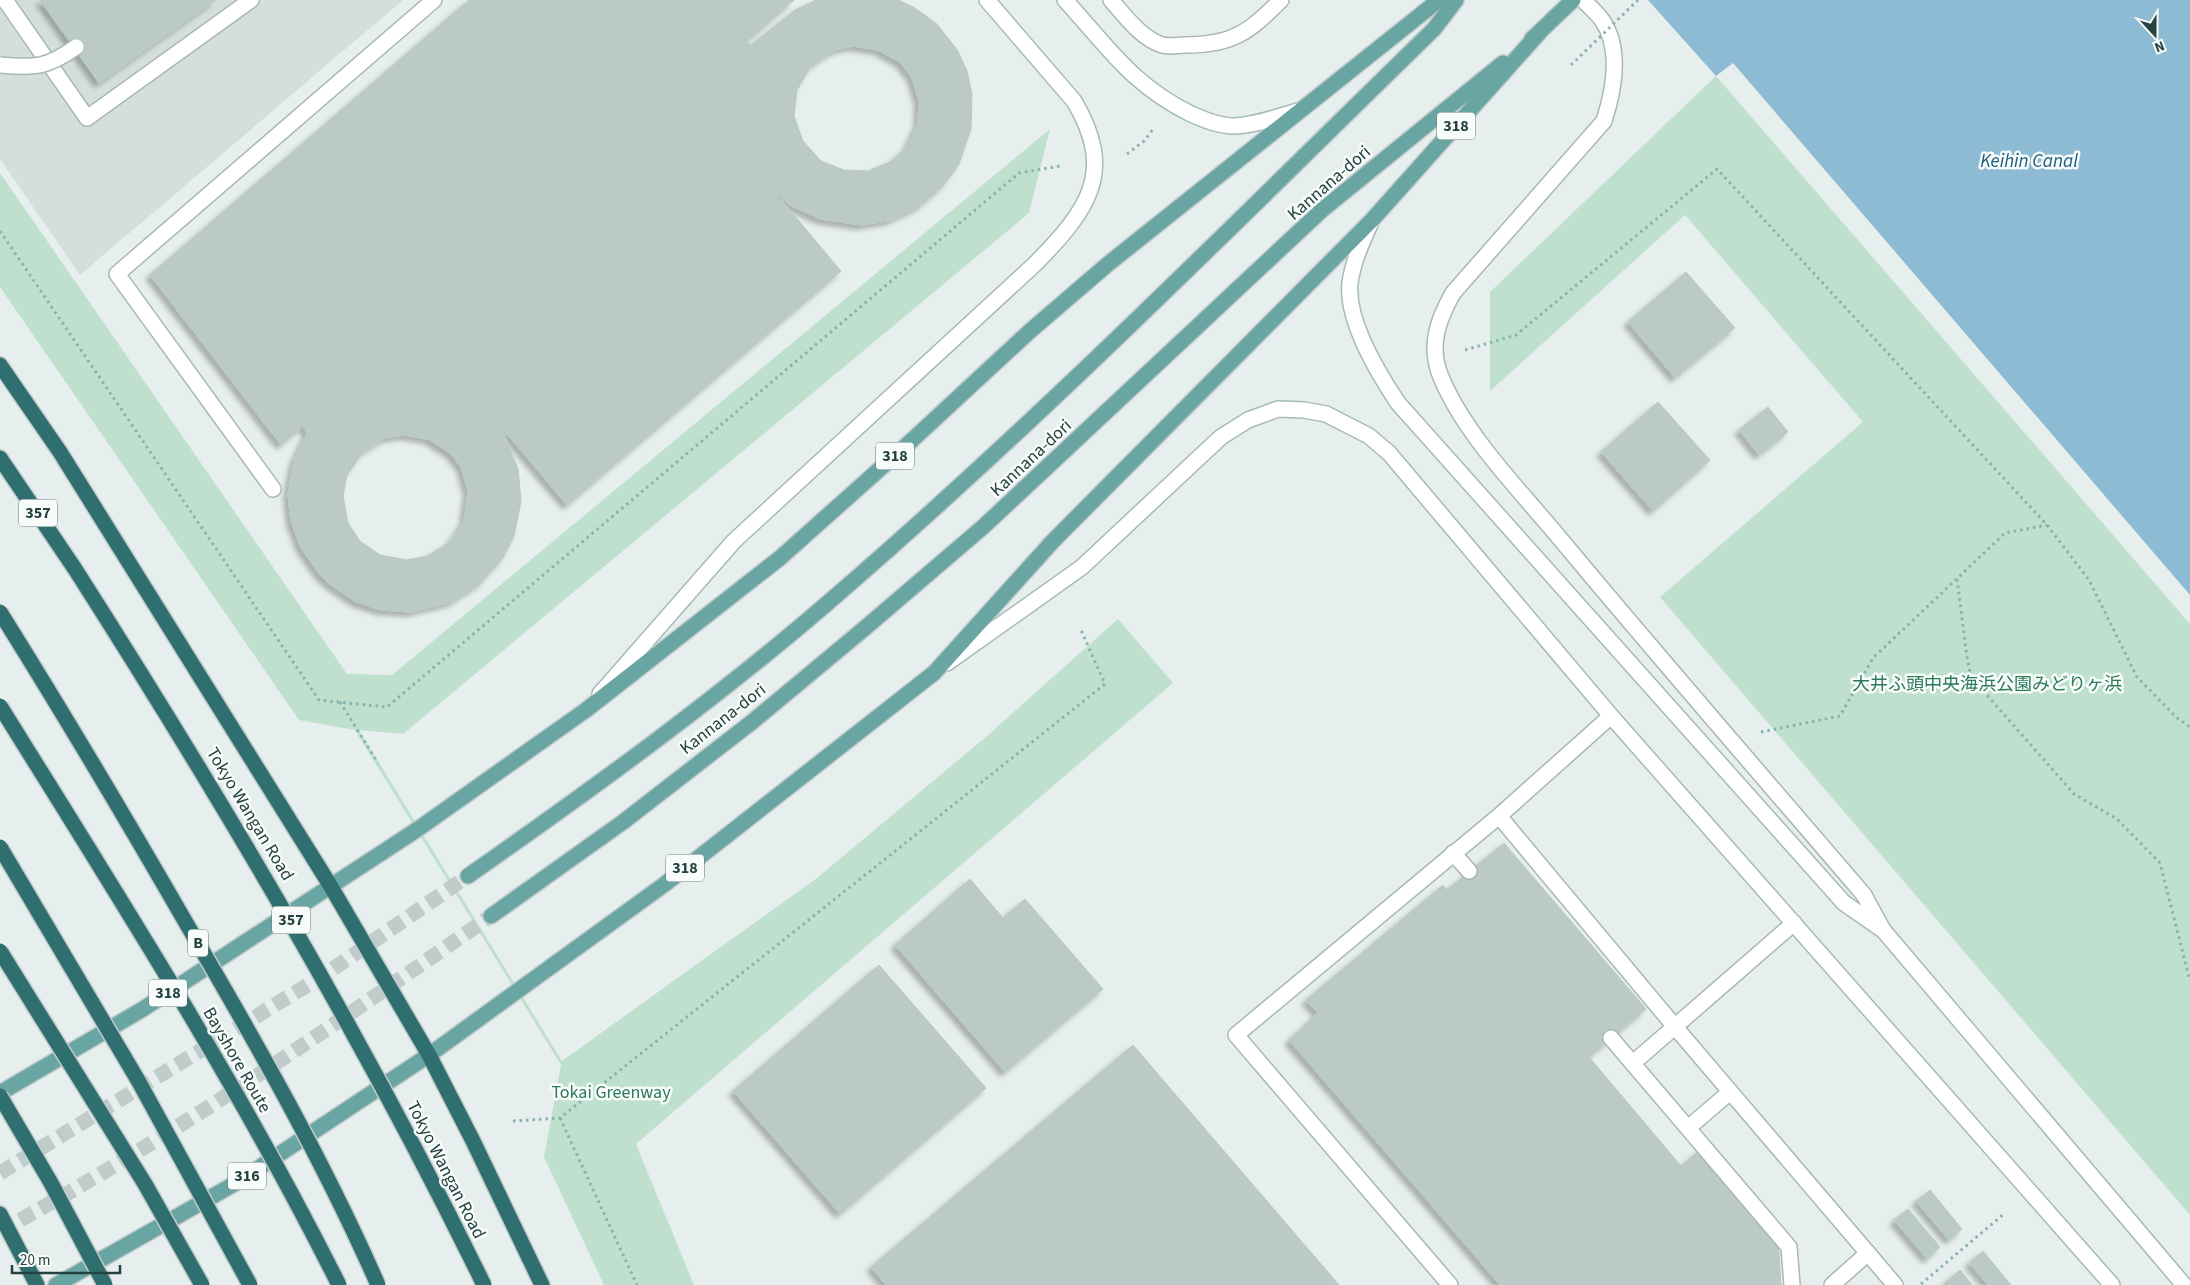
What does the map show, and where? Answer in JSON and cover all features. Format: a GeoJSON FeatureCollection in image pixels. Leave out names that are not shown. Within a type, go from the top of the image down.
{"type":"FeatureCollection","features":[{"type":"Feature","properties":{"kind":"highway"},"geometry":{"type":"LineString","coordinates":[[0,365],[60,452],[330,885],[430,1055],[542,1285]]}},
{"type":"Feature","properties":{"kind":"highway","name":"Tokyo Wangan Road"},"geometry":{"type":"LineString","coordinates":[[0,458],[75,569],[169,715],[280,901],[356,1037],[446,1207],[484,1285]]}},
{"type":"Feature","properties":{"kind":"highway","name":"B"},"geometry":{"type":"LineString","coordinates":[[0,612],[120,808],[225,990],[300,1124],[378,1285]]}},
{"type":"Feature","properties":{"kind":"highway","name":"Bayshore Route"},"geometry":{"type":"LineString","coordinates":[[0,706],[149,946],[252,1123],[339,1285]]}},
{"type":"Feature","properties":{"kind":"highway"},"geometry":{"type":"LineString","coordinates":[[0,847],[139,1082],[250,1285]]}},
{"type":"Feature","properties":{"kind":"highway"},"geometry":{"type":"LineString","coordinates":[[0,951],[145,1184],[202,1285]]}},
{"type":"Feature","properties":{"kind":"highway"},"geometry":{"type":"LineString","coordinates":[[0,1095],[51,1183],[105,1285]]}},
{"type":"Feature","properties":{"kind":"highway"},"geometry":{"type":"LineString","coordinates":[[0,1214],[37,1285]]}},
{"type":"Feature","properties":{"kind":"main road","name":"318"},"geometry":{"type":"LineString","coordinates":[[0,1095],[143,1009],[418,829],[586,710],[780,558],[910,442],[1030,331],[1108,264],[1439,0]]}},
{"type":"Feature","properties":{"kind":"main road","name":"Kannana-dori"},"geometry":{"type":"LineString","coordinates":[[468,876],[594,788],[718,692],[843,590],[950,495],[1193,264],[1434,29],[1456,0]]}},
{"type":"Feature","properties":{"kind":"main road","name":"Kannana-dori"},"geometry":{"type":"LineString","coordinates":[[491,916],[631,816],[752,722],[865,628],[983,527],[1322,210],[1539,33],[1573,0]]}},
{"type":"Feature","properties":{"kind":"main road","name":"318"},"geometry":{"type":"LineString","coordinates":[[430,1055],[665,884],[934,673],[1053,540],[1372,220],[1539,33]]}},
{"type":"Feature","properties":{"kind":"main road","name":"316"},"geometry":{"type":"LineString","coordinates":[[56,1285],[236,1183],[430,1055]]}},
{"type":"Feature","properties":{"kind":"street"},"geometry":{"type":"LineString","coordinates":[[5,0],[87,118],[251,0]]}},
{"type":"Feature","properties":{"kind":"street"},"geometry":{"type":"LineString","coordinates":[[273,489],[117,274],[434,0]]}},
{"type":"Feature","properties":{"kind":"street"},"geometry":{"type":"LineString","coordinates":[[586,710],[734,541],[1035,264],[1063,236],[1086,201],[1094,177],[1095,160],[1089,133],[1082,116],[1074,101],[987,0]]}},
{"type":"Feature","properties":{"kind":"street"},"geometry":{"type":"LineString","coordinates":[[1065,0],[1134,77],[1169,103],[1208,122],[1233,126],[1260,122],[1298,111]]}},
{"type":"Feature","properties":{"kind":"street"},"geometry":{"type":"LineString","coordinates":[[1111,0],[1137,29],[1162,45],[1227,42],[1254,27],[1281,0]]}},
{"type":"Feature","properties":{"kind":"street"},"geometry":{"type":"LineString","coordinates":[[1583,0],[1602,20],[1611,39],[1614,60],[1613,94],[1604,121],[1453,293],[1440,316],[1435,336],[1435,354],[1439,371],[1455,407],[1488,451],[1634,628],[1864,895],[1883,930],[2184,1285]]}},
{"type":"Feature","properties":{"kind":"street"},"geometry":{"type":"LineString","coordinates":[[0,64],[32,68],[61,58],[76,47]]}},
{"type":"Feature","properties":{"kind":"street"},"geometry":{"type":"LineString","coordinates":[[1372,220],[1355,258],[1350,286],[1355,318],[1365,348],[1398,403],[1844,903],[1883,930]]}},
{"type":"Feature","properties":{"kind":"street"},"geometry":{"type":"LineString","coordinates":[[934,673],[1082,567],[1221,437],[1248,420],[1278,409],[1304,410],[1326,414],[1350,425],[1369,436],[1389,453],[1610,716],[2112,1285]]}},
{"type":"Feature","properties":{"kind":"street"},"geometry":{"type":"LineString","coordinates":[[1450,1285],[1236,1035],[1499,816],[1610,716]]}},
{"type":"Feature","properties":{"kind":"street"},"geometry":{"type":"LineString","coordinates":[[1499,816],[1730,1092],[1895,1285]]}},
{"type":"Feature","properties":{"kind":"street"},"geometry":{"type":"LineString","coordinates":[[1453,853],[1469,871]]}},
{"type":"Feature","properties":{"kind":"street"},"geometry":{"type":"LineString","coordinates":[[1634,1063],[1794,923]]}},
{"type":"Feature","properties":{"kind":"street"},"geometry":{"type":"LineString","coordinates":[[1611,1038],[1790,1248],[1792,1285]]}},
{"type":"Feature","properties":{"kind":"street"},"geometry":{"type":"LineString","coordinates":[[1688,1128],[1730,1092]]}},
{"type":"Feature","properties":{"kind":"street"},"geometry":{"type":"LineString","coordinates":[[1832,1285],[1868,1253]]}},
{"type":"Feature","properties":{"kind":"path"},"geometry":{"type":"LineString","coordinates":[[1571,65],[1638,0]]}},
{"type":"Feature","properties":{"kind":"path"},"geometry":{"type":"LineString","coordinates":[[1127,154],[1144,141],[1154,128]]}},
{"type":"Feature","properties":{"kind":"path"},"geometry":{"type":"LineString","coordinates":[[0,231],[319,700],[387,707],[1019,173],[1060,166]]}},
{"type":"Feature","properties":{"kind":"path"},"geometry":{"type":"LineString","coordinates":[[1465,350],[1516,335],[1717,169],[2048,525],[2089,580],[2136,677],[2177,718],[2190,728]]}},
{"type":"Feature","properties":{"kind":"path"},"geometry":{"type":"LineString","coordinates":[[1761,732],[1840,716],[1873,658],[2005,532],[2048,525]]}},
{"type":"Feature","properties":{"kind":"path"},"geometry":{"type":"LineString","coordinates":[[1957,579],[1971,677],[2074,794],[2117,819],[2160,863],[2190,981]]}},
{"type":"Feature","properties":{"kind":"path"},"geometry":{"type":"LineString","coordinates":[[513,1120],[560,1118],[1105,684],[1081,630]]}},
{"type":"Feature","properties":{"kind":"path"},"geometry":{"type":"LineString","coordinates":[[340,702],[378,763]]}},
{"type":"Feature","properties":{"kind":"path"},"geometry":{"type":"LineString","coordinates":[[560,1118],[638,1285]]}},
{"type":"Feature","properties":{"kind":"path"},"geometry":{"type":"LineString","coordinates":[[1920,1285],[2005,1213]]}},
{"type":"Feature","properties":{"kind":"shaded area"},"geometry":{"type":"Polygon","coordinates":[[[0,0],[403,0],[80,275],[0,159],[0,0]]]}},
{"type":"Feature","properties":{"kind":"green space","name":"大井ふ頭中央海浜公園みどりヶ浜"},"geometry":{"type":"Polygon","coordinates":[[[1716,76],[2190,624],[2190,1215],[1660,597],[1863,422],[1685,215],[1490,391],[1490,292],[1716,76]]]}},
{"type":"Feature","properties":{"kind":"green space","name":"Tokai Greenway"},"geometry":{"type":"Polygon","coordinates":[[[1050,129],[1029,213],[403,734],[359,730],[562,1061],[817,878],[987,736],[1118,619],[1173,683],[636,1144],[694,1285],[604,1285],[544,1157],[561,1065],[355,730],[299,720],[0,287],[0,173],[347,674],[392,675],[1050,129]]]}},
{"type":"Feature","properties":{"kind":"water","name":"Keihin Canal"},"geometry":{"type":"Polygon","coordinates":[[[1648,0],[2190,0],[2190,595],[1733,63],[1716,76],[1648,0]]]}},
{"type":"Feature","properties":{"kind":"building"},"geometry":{"type":"Polygon","coordinates":[[[40,0],[216,0],[99,83],[40,0]]]}},
{"type":"Feature","properties":{"kind":"building"},"geometry":{"type":"Polygon","coordinates":[[[469,0],[794,0],[747,41],[750,46],[795,10],[816,0],[898,0],[915,8],[937,24],[958,51],[967,71],[972,94],[971,129],[959,164],[943,186],[920,206],[891,220],[861,225],[820,219],[790,205],[767,183],[841,271],[567,505],[507,434],[505,437],[518,469],[521,501],[514,536],[503,558],[480,584],[452,602],[411,612],[381,610],[356,602],[320,575],[301,548],[291,521],[288,494],[294,461],[307,433],[303,426],[281,445],[150,275],[469,0]],[[853,46],[835,50],[811,66],[797,90],[794,116],[803,141],[821,161],[844,170],[868,171],[892,161],[907,147],[918,124],[919,101],[912,78],[901,63],[878,50],[853,46]],[[404,435],[385,438],[362,453],[347,475],[343,496],[348,523],[360,541],[380,555],[407,560],[427,556],[449,543],[464,521],[468,491],[461,467],[450,453],[428,439],[404,435]]]}},
{"type":"Feature","properties":{"kind":"building"},"geometry":{"type":"Polygon","coordinates":[[[1686,272],[1735,328],[1675,378],[1628,322],[1686,272]]]}},
{"type":"Feature","properties":{"kind":"building"},"geometry":{"type":"Polygon","coordinates":[[[1658,402],[1710,460],[1653,511],[1601,452],[1658,402]]]}},
{"type":"Feature","properties":{"kind":"building"},"geometry":{"type":"Polygon","coordinates":[[[1768,407],[1788,432],[1759,455],[1739,430],[1768,407]]]}},
{"type":"Feature","properties":{"kind":"building"},"geometry":{"type":"Polygon","coordinates":[[[1504,843],[1646,1009],[1589,1057],[1681,1166],[1701,1149],[1778,1240],[1781,1285],[1500,1285],[1289,1040],[1318,1013],[1306,1000],[1443,885],[1447,890],[1504,843]]]}},
{"type":"Feature","properties":{"kind":"building"},"geometry":{"type":"Polygon","coordinates":[[[970,879],[1003,918],[1025,899],[1103,989],[1005,1072],[895,945],[970,879]]]}},
{"type":"Feature","properties":{"kind":"building"},"geometry":{"type":"Polygon","coordinates":[[[879,965],[986,1088],[840,1214],[733,1091],[879,965]]]}},
{"type":"Feature","properties":{"kind":"building"},"geometry":{"type":"Polygon","coordinates":[[[1133,1045],[1339,1285],[886,1285],[871,1267],[1133,1045]]]}},
{"type":"Feature","properties":{"kind":"building"},"geometry":{"type":"Polygon","coordinates":[[[1930,1190],[1962,1229],[1949,1240],[1916,1201],[1930,1190]]]}},
{"type":"Feature","properties":{"kind":"building"},"geometry":{"type":"Polygon","coordinates":[[[1908,1209],[1940,1247],[1927,1259],[1894,1220],[1908,1209]]]}},
{"type":"Feature","properties":{"kind":"building"},"geometry":{"type":"Polygon","coordinates":[[[1983,1251],[2011,1285],[1988,1285],[1969,1263],[1983,1251]]]}},
{"type":"Feature","properties":{"kind":"building"},"geometry":{"type":"Polygon","coordinates":[[[1960,1270],[1972,1285],[1949,1285],[1946,1282],[1960,1270]]]}},
{"type":"Feature","properties":{"kind":"tunnel"},"geometry":{"type":"LineString","coordinates":[[0,1173],[324,975],[468,876]]}},
{"type":"Feature","properties":{"kind":"tunnel"},"geometry":{"type":"LineString","coordinates":[[0,1231],[189,1120],[311,1040],[491,916]]}}]}
